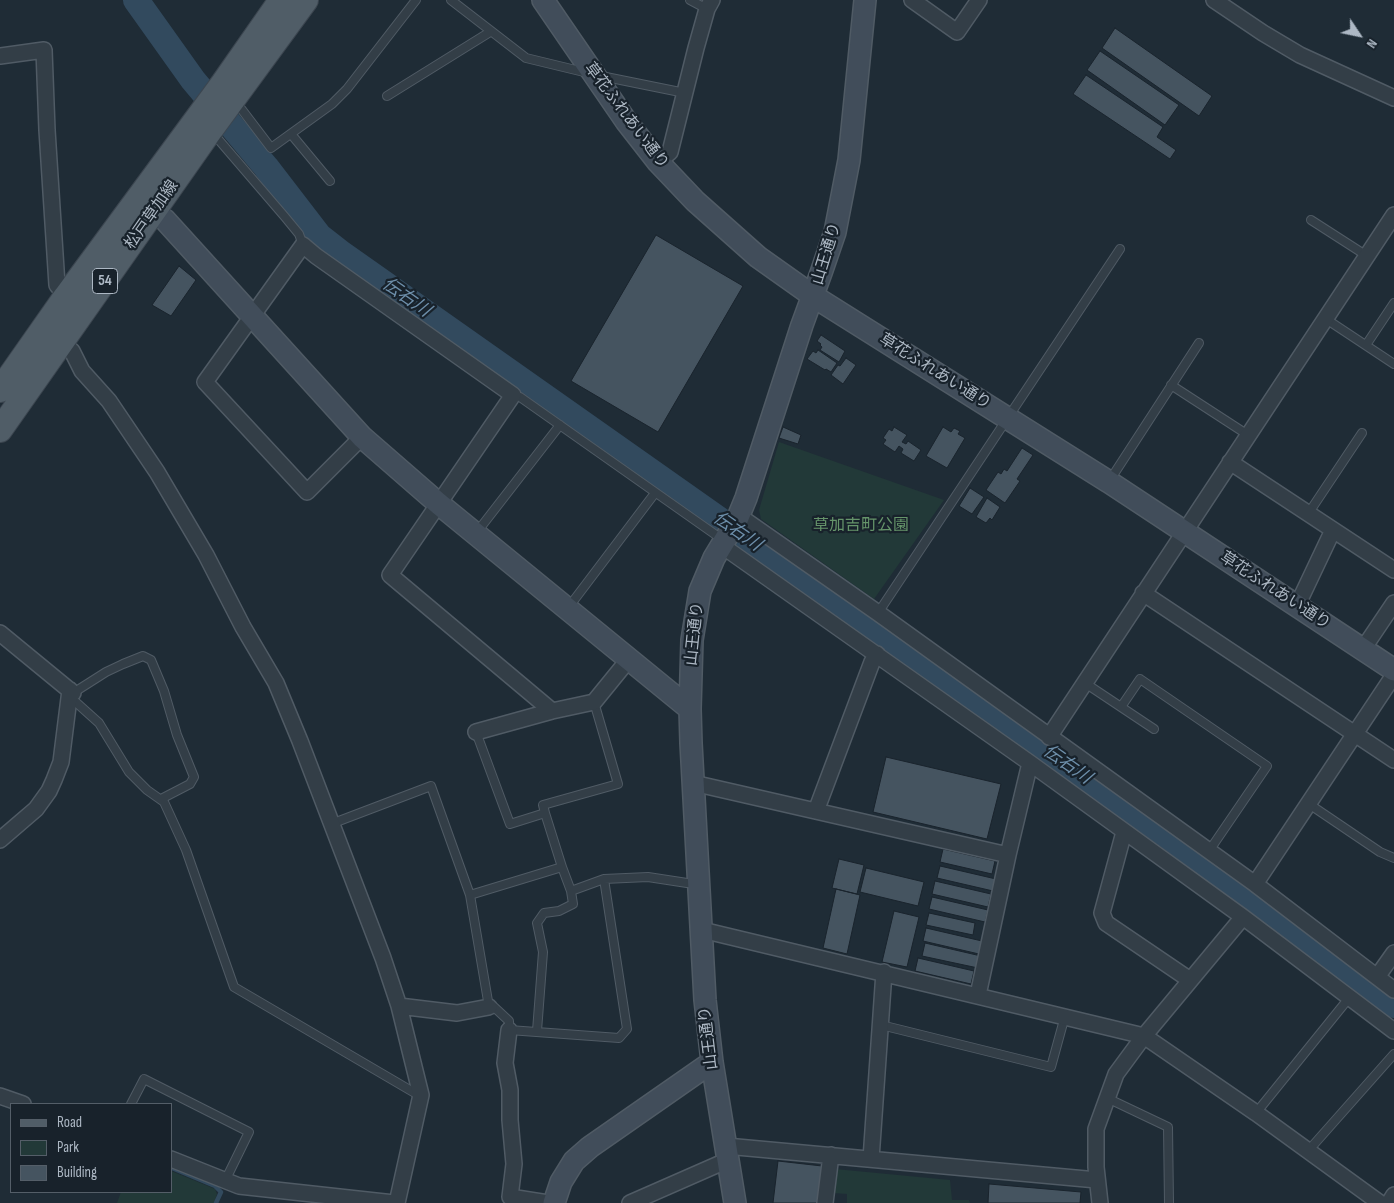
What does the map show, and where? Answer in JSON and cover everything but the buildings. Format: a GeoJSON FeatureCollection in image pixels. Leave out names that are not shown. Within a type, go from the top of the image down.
{"type":"FeatureCollection","features":[{"type":"Feature","properties":{"kind":"main road","name":"松戸草加線"},"geometry":{"type":"LineString","coordinates":[[228,91],[282,0]]}},
{"type":"Feature","properties":{"kind":"main road","name":"松戸草加線"},"geometry":{"type":"LineString","coordinates":[[0,430],[61,343],[145,206],[228,91],[306,0]]}},
{"type":"Feature","properties":{"kind":"main road","name":"松戸草加線"},"geometry":{"type":"LineString","coordinates":[[1,388],[66,296],[145,206]]}},
{"type":"Feature","properties":{"kind":"street","name":"草花ふれあい通り"},"geometry":{"type":"LineString","coordinates":[[543,0],[626,121],[658,162],[695,201],[758,257],[813,296],[1109,482],[1394,670]]}},
{"type":"Feature","properties":{"kind":"street","name":"山王通り"},"geometry":{"type":"LineString","coordinates":[[735,1203],[712,1062],[705,1000],[690,709],[692,640],[700,591],[706,574],[746,498],[802,325],[835,232],[844,189],[855,113],[865,0]]}},
{"type":"Feature","properties":{"kind":"street"},"geometry":{"type":"LineString","coordinates":[[912,0],[957,32],[979,0]]}},
{"type":"Feature","properties":{"kind":"street"},"geometry":{"type":"LineString","coordinates":[[1214,0],[1300,55],[1394,98]]}},
{"type":"Feature","properties":{"kind":"street"},"geometry":{"type":"LineString","coordinates":[[658,162],[670,152],[709,4]]}},
{"type":"Feature","properties":{"kind":"street"},"geometry":{"type":"LineString","coordinates":[[0,56],[44,50],[47,130],[58,285],[66,296]]}},
{"type":"Feature","properties":{"kind":"street"},"geometry":{"type":"LineString","coordinates":[[145,206],[175,231],[362,437],[439,504],[690,709]]}},
{"type":"Feature","properties":{"kind":"street"},"geometry":{"type":"LineString","coordinates":[[1049,737],[1394,216]]}},
{"type":"Feature","properties":{"kind":"street"},"geometry":{"type":"LineString","coordinates":[[362,437],[307,492],[205,382],[303,245],[513,395],[390,575],[552,711]]}},
{"type":"Feature","properties":{"kind":"street"},"geometry":{"type":"LineString","coordinates":[[61,343],[72,351],[82,372],[109,401],[157,472],[206,555],[243,627],[276,683],[383,958],[399,1006],[421,1096],[396,1203],[313,1198],[239,1186],[172,1159]]}},
{"type":"Feature","properties":{"kind":"street"},"geometry":{"type":"LineString","coordinates":[[1,388],[21,400]]}},
{"type":"Feature","properties":{"kind":"street"},"geometry":{"type":"LineString","coordinates":[[1230,462],[1394,570]]}},
{"type":"Feature","properties":{"kind":"street"},"geometry":{"type":"LineString","coordinates":[[1297,606],[1333,530]]}},
{"type":"Feature","properties":{"kind":"street"},"geometry":{"type":"LineString","coordinates":[[729,532],[878,614],[1255,884],[1394,990]]}},
{"type":"Feature","properties":{"kind":"street"},"geometry":{"type":"LineString","coordinates":[[729,532],[877,654],[1243,917],[1394,1031]]}},
{"type":"Feature","properties":{"kind":"street"},"geometry":{"type":"LineString","coordinates":[[1143,593],[1354,734],[1394,763]]}},
{"type":"Feature","properties":{"kind":"street"},"geometry":{"type":"LineString","coordinates":[[1363,649],[1394,603]]}},
{"type":"Feature","properties":{"kind":"street"},"geometry":{"type":"LineString","coordinates":[[0,633],[70,693],[61,762],[52,786],[36,808],[0,840]]}},
{"type":"Feature","properties":{"kind":"street"},"geometry":{"type":"LineString","coordinates":[[816,811],[872,662],[877,654]]}},
{"type":"Feature","properties":{"kind":"street"},"geometry":{"type":"LineString","coordinates":[[476,732],[552,711],[594,702],[629,659]]}},
{"type":"Feature","properties":{"kind":"street"},"geometry":{"type":"LineString","coordinates":[[1255,884],[1394,675]]}},
{"type":"Feature","properties":{"kind":"street"},"geometry":{"type":"LineString","coordinates":[[978,995],[1030,763]]}},
{"type":"Feature","properties":{"kind":"street"},"geometry":{"type":"LineString","coordinates":[[693,783],[1008,855]]}},
{"type":"Feature","properties":{"kind":"street"},"geometry":{"type":"LineString","coordinates":[[1124,832],[1102,913],[1106,923],[1190,980]]}},
{"type":"Feature","properties":{"kind":"street"},"geometry":{"type":"LineString","coordinates":[[1100,1203],[1097,1180],[1096,1129],[1120,1068],[1144,1036],[1243,917]]}},
{"type":"Feature","properties":{"kind":"street"},"geometry":{"type":"LineString","coordinates":[[702,930],[884,972],[1144,1036],[1256,1113],[1380,1203]]}},
{"type":"Feature","properties":{"kind":"street"},"geometry":{"type":"LineString","coordinates":[[1377,977],[1394,953]]}},
{"type":"Feature","properties":{"kind":"street"},"geometry":{"type":"LineString","coordinates":[[871,1159],[884,972]]}},
{"type":"Feature","properties":{"kind":"street"},"geometry":{"type":"LineString","coordinates":[[399,1006],[458,1012],[489,1007]]}},
{"type":"Feature","properties":{"kind":"street"},"geometry":{"type":"LineString","coordinates":[[509,1030],[505,1063],[510,1090],[510,1120],[514,1164],[510,1197],[548,1203]]}},
{"type":"Feature","properties":{"kind":"street"},"geometry":{"type":"LineString","coordinates":[[554,1203],[561,1182],[574,1161],[590,1147],[712,1062]]}},
{"type":"Feature","properties":{"kind":"street"},"geometry":{"type":"LineString","coordinates":[[0,1096],[20,1103]]}},
{"type":"Feature","properties":{"kind":"street"},"geometry":{"type":"LineString","coordinates":[[630,1203],[727,1153],[830,1155],[1097,1180]]}},
{"type":"Feature","properties":{"kind":"street"},"geometry":{"type":"LineString","coordinates":[[825,1203],[830,1155]]}},
{"type":"Feature","properties":{"kind":"street"},"geometry":{"type":"LineString","coordinates":[[1389,1203],[1394,1195]]}},
{"type":"Feature","properties":{"kind":"lane"},"geometry":{"type":"LineString","coordinates":[[228,91],[270,148],[332,104],[347,89],[416,0]]}},
{"type":"Feature","properties":{"kind":"lane"},"geometry":{"type":"LineString","coordinates":[[451,0],[526,58],[594,75],[685,93]]}},
{"type":"Feature","properties":{"kind":"lane"},"geometry":{"type":"LineString","coordinates":[[690,0],[709,4]]}},
{"type":"Feature","properties":{"kind":"lane"},"geometry":{"type":"LineString","coordinates":[[387,96],[490,32]]}},
{"type":"Feature","properties":{"kind":"lane"},"geometry":{"type":"LineString","coordinates":[[203,125],[285,217],[299,234],[303,245]]}},
{"type":"Feature","properties":{"kind":"lane"},"geometry":{"type":"LineString","coordinates":[[291,134],[330,181]]}},
{"type":"Feature","properties":{"kind":"lane"},"geometry":{"type":"LineString","coordinates":[[1311,220],[1367,256]]}},
{"type":"Feature","properties":{"kind":"lane"},"geometry":{"type":"LineString","coordinates":[[878,614],[1120,249]]}},
{"type":"Feature","properties":{"kind":"lane"},"geometry":{"type":"LineString","coordinates":[[1366,345],[1394,303]]}},
{"type":"Feature","properties":{"kind":"lane"},"geometry":{"type":"LineString","coordinates":[[1326,319],[1394,364]]}},
{"type":"Feature","properties":{"kind":"lane"},"geometry":{"type":"LineString","coordinates":[[1109,482],[1199,343]]}},
{"type":"Feature","properties":{"kind":"lane"},"geometry":{"type":"LineString","coordinates":[[1172,385],[1248,435]]}},
{"type":"Feature","properties":{"kind":"lane"},"geometry":{"type":"LineString","coordinates":[[513,395],[520,397],[655,493],[729,532]]}},
{"type":"Feature","properties":{"kind":"lane"},"geometry":{"type":"LineString","coordinates":[[476,534],[560,425]]}},
{"type":"Feature","properties":{"kind":"lane"},"geometry":{"type":"LineString","coordinates":[[1308,514],[1362,433]]}},
{"type":"Feature","properties":{"kind":"lane"},"geometry":{"type":"LineString","coordinates":[[567,610],[655,493]]}},
{"type":"Feature","properties":{"kind":"lane"},"geometry":{"type":"LineString","coordinates":[[160,799],[190,784],[194,776],[177,736],[164,690],[151,660],[143,656],[106,672],[70,693],[99,723],[129,772],[147,790],[164,802],[186,850],[234,987],[421,1096]]}},
{"type":"Feature","properties":{"kind":"lane"},"geometry":{"type":"LineString","coordinates":[[1121,706],[1140,679],[1267,766],[1209,851]]}},
{"type":"Feature","properties":{"kind":"lane"},"geometry":{"type":"LineString","coordinates":[[1085,683],[1154,729]]}},
{"type":"Feature","properties":{"kind":"lane"},"geometry":{"type":"LineString","coordinates":[[537,1032],[543,952],[537,923],[544,913],[559,911],[573,904],[571,891],[543,805],[618,784],[594,702]]}},
{"type":"Feature","properties":{"kind":"lane"},"geometry":{"type":"LineString","coordinates":[[476,732],[510,824],[545,814]]}},
{"type":"Feature","properties":{"kind":"lane"},"geometry":{"type":"LineString","coordinates":[[331,824],[431,786],[470,895],[489,1007],[494,1007],[509,1021],[509,1030],[619,1038],[627,1029],[604,879]]}},
{"type":"Feature","properties":{"kind":"lane"},"geometry":{"type":"LineString","coordinates":[[1309,804],[1380,852],[1394,858]]}},
{"type":"Feature","properties":{"kind":"lane"},"geometry":{"type":"LineString","coordinates":[[470,895],[562,867]]}},
{"type":"Feature","properties":{"kind":"lane"},"geometry":{"type":"LineString","coordinates":[[571,891],[604,879],[648,877],[687,883],[699,882]]}},
{"type":"Feature","properties":{"kind":"lane"},"geometry":{"type":"LineString","coordinates":[[1256,1113],[1349,998]]}},
{"type":"Feature","properties":{"kind":"lane"},"geometry":{"type":"LineString","coordinates":[[881,1025],[1051,1067],[1065,1016]]}},
{"type":"Feature","properties":{"kind":"lane"},"geometry":{"type":"LineString","coordinates":[[1308,1151],[1394,1054]]}},
{"type":"Feature","properties":{"kind":"lane"},"geometry":{"type":"LineString","coordinates":[[132,1103],[144,1079],[249,1132],[225,1181]]}},
{"type":"Feature","properties":{"kind":"lane"},"geometry":{"type":"LineString","coordinates":[[1107,1098],[1168,1127],[1169,1203]]}},
{"type":"Feature","properties":{"kind":"green space","name":"草加吉町公園"},"geometry":{"type":"Polygon","coordinates":[[[779,442],[944,500],[874,599],[761,519],[759,510],[779,442]]]}},
{"type":"Feature","properties":{"kind":"green space"},"geometry":{"type":"Polygon","coordinates":[[[835,1169],[950,1180],[952,1200],[969,1200],[970,1203],[847,1203],[847,1194],[833,1193],[835,1169]]]}},
{"type":"Feature","properties":{"kind":"green space"},"geometry":{"type":"Polygon","coordinates":[[[172,1171],[215,1189],[217,1194],[214,1203],[117,1203],[121,1193],[172,1193],[172,1171]]]}},
{"type":"Feature","properties":{"kind":"waterway","name":"伝右川"},"geometry":{"type":"LineString","coordinates":[[136,0],[193,80],[266,167],[319,236],[1168,836],[1394,1005]]}},
{"type":"Feature","properties":{"kind":"waterway"},"geometry":{"type":"LineString","coordinates":[[172,1168],[215,1186],[221,1192],[216,1203]]}}]}
